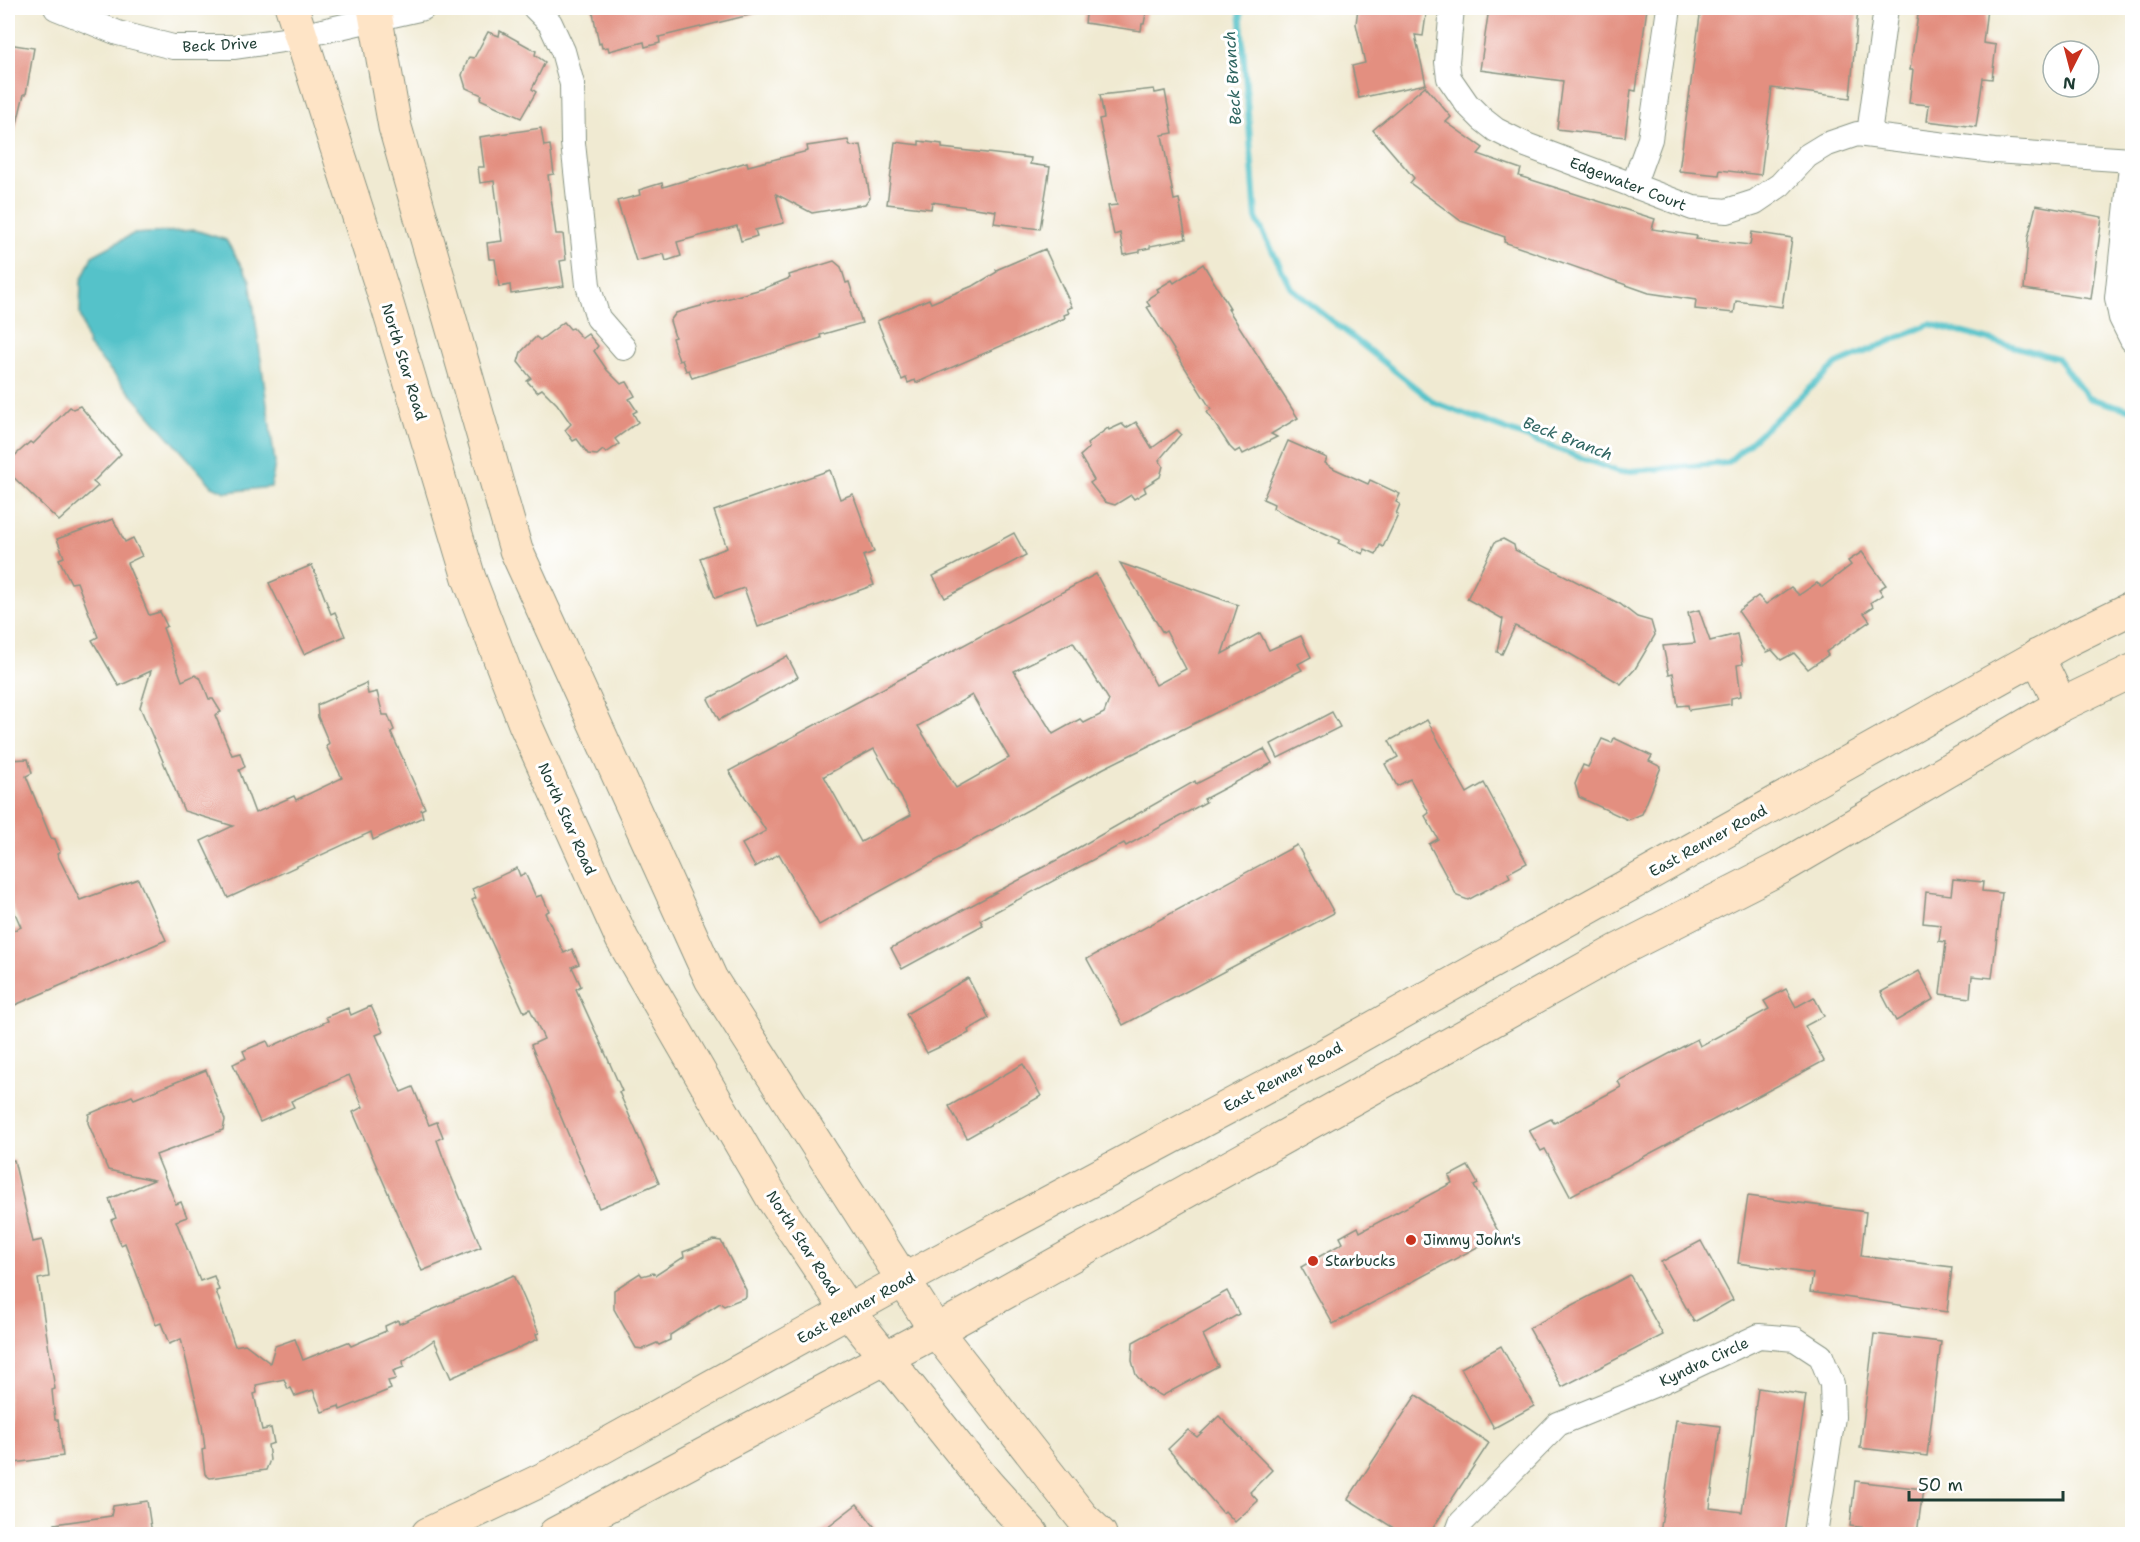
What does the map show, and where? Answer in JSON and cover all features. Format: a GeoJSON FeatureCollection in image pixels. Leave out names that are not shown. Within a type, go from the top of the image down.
{"type":"FeatureCollection","features":[{"type":"Feature","properties":{"kind":"main road"},"geometry":{"type":"LineString","coordinates":[[375,13],[395,127],[516,550],[711,979],[936,1331],[1082,1517],[1100,1534]]}},
{"type":"Feature","properties":{"kind":"main road","name":"North Star Road"},"geometry":{"type":"LineString","coordinates":[[297,21],[469,578],[537,752],[622,939],[773,1199],[848,1311],[987,1484],[1032,1534]]}},
{"type":"Feature","properties":{"kind":"main road","name":"East Renner Road"},"geometry":{"type":"LineString","coordinates":[[428,1534],[552,1475],[902,1281],[1422,1001],[2037,656],[2133,608]]}},
{"type":"Feature","properties":{"kind":"main road"},"geometry":{"type":"LineString","coordinates":[[2037,656],[2061,705]]}},
{"type":"Feature","properties":{"kind":"main road"},"geometry":{"type":"LineString","coordinates":[[555,1534],[936,1331],[1619,950],[1780,868],[2061,705],[2133,671]]}},
{"type":"Feature","properties":{"kind":"main road"},"geometry":{"type":"LineString","coordinates":[[1422,1001],[1444,1047]]}},
{"type":"Feature","properties":{"kind":"street","name":"Beck Drive"},"geometry":{"type":"LineString","coordinates":[[56,8],[118,33],[173,47],[235,47],[297,21],[423,8]]}},
{"type":"Feature","properties":{"kind":"street"},"geometry":{"type":"LineString","coordinates":[[535,8],[550,23],[563,51],[572,84],[573,143],[588,285],[598,318],[624,348]]}},
{"type":"Feature","properties":{"kind":"street","name":"Edgewater Court"},"geometry":{"type":"LineString","coordinates":[[1452,8],[1447,62],[1449,78],[1467,104],[1496,130],[1633,186],[1693,208],[1711,212],[1726,211],[1755,202],[1767,195],[1807,156],[1825,145],[1857,134],[1994,151],[2132,159]]}},
{"type":"Feature","properties":{"kind":"street"},"geometry":{"type":"LineString","coordinates":[[1633,186],[1650,139],[1669,8]]}},
{"type":"Feature","properties":{"kind":"street"},"geometry":{"type":"LineString","coordinates":[[1869,134],[1886,8]]}},
{"type":"Feature","properties":{"kind":"street"},"geometry":{"type":"LineString","coordinates":[[2132,159],[2117,298],[2121,318],[2133,340]]}},
{"type":"Feature","properties":{"kind":"street","name":"Kyndra Circle"},"geometry":{"type":"LineString","coordinates":[[1457,1534],[1461,1523],[1558,1424],[1659,1383],[1759,1336],[1795,1340],[1821,1356],[1832,1384],[1833,1417],[1815,1534]]}},
{"type":"Feature","properties":{"kind":"water"},"geometry":{"type":"Polygon","coordinates":[[[195,230],[226,240],[250,280],[275,463],[271,487],[226,492],[212,486],[88,345],[80,314],[81,281],[92,256],[133,234],[195,230]]]}},
{"type":"Feature","properties":{"kind":"building"},"geometry":{"type":"Polygon","coordinates":[[[592,8],[757,8],[758,13],[659,37],[660,43],[645,47],[644,42],[609,51],[608,47],[602,48],[601,43],[599,44],[592,8]]]}},
{"type":"Feature","properties":{"kind":"building"},"geometry":{"type":"Polygon","coordinates":[[[1087,8],[1147,8],[1141,31],[1085,23],[1087,8]]]}},
{"type":"Feature","properties":{"kind":"building"},"geometry":{"type":"Polygon","coordinates":[[[1358,8],[1427,8],[1423,36],[1415,35],[1426,84],[1359,98],[1352,66],[1365,63],[1356,24],[1358,8]]]}},
{"type":"Feature","properties":{"kind":"building"},"geometry":{"type":"Polygon","coordinates":[[[1489,8],[1647,8],[1636,91],[1631,90],[1625,137],[1557,129],[1563,81],[1480,70],[1489,8]]]}},
{"type":"Feature","properties":{"kind":"building"},"geometry":{"type":"Polygon","coordinates":[[[1701,8],[1858,8],[1850,98],[1772,88],[1761,175],[1720,170],[1719,175],[1679,171],[1701,8]]]}},
{"type":"Feature","properties":{"kind":"building"},"geometry":{"type":"Polygon","coordinates":[[[1919,8],[1987,8],[1983,43],[1996,45],[1992,79],[1983,78],[1976,127],[1927,121],[1929,105],[1909,103],[1913,70],[1910,70],[1919,8]]]}},
{"type":"Feature","properties":{"kind":"building"},"geometry":{"type":"Polygon","coordinates":[[[500,31],[536,51],[535,55],[545,62],[532,89],[536,92],[521,118],[480,99],[482,95],[466,88],[462,75],[469,57],[474,58],[488,32],[499,36],[500,31]]]}},
{"type":"Feature","properties":{"kind":"building"},"geometry":{"type":"Polygon","coordinates":[[[8,44],[34,48],[26,94],[24,94],[14,136],[8,135],[8,44]]]}},
{"type":"Feature","properties":{"kind":"building"},"geometry":{"type":"Polygon","coordinates":[[[1425,86],[1451,117],[1446,122],[1483,148],[1478,154],[1521,169],[1519,176],[1655,219],[1652,229],[1697,236],[1696,239],[1750,245],[1752,232],[1792,238],[1782,307],[1736,301],[1734,313],[1695,309],[1696,300],[1649,293],[1504,242],[1505,237],[1461,221],[1410,183],[1414,178],[1373,130],[1425,86]]]}},
{"type":"Feature","properties":{"kind":"building"},"geometry":{"type":"Polygon","coordinates":[[[1154,89],[1155,93],[1165,91],[1173,133],[1162,135],[1174,200],[1179,199],[1186,239],[1150,246],[1140,252],[1124,255],[1120,233],[1114,235],[1108,206],[1117,205],[1099,119],[1104,118],[1100,95],[1154,89]]]}},
{"type":"Feature","properties":{"kind":"building"},"geometry":{"type":"Polygon","coordinates":[[[541,128],[544,146],[550,145],[554,174],[548,175],[556,234],[563,234],[566,260],[560,261],[564,286],[511,294],[510,285],[499,287],[495,259],[489,259],[487,243],[502,241],[494,181],[480,183],[478,167],[484,167],[480,137],[541,128]]]}},
{"type":"Feature","properties":{"kind":"building"},"geometry":{"type":"Polygon","coordinates":[[[848,140],[850,146],[861,145],[870,197],[865,204],[812,213],[776,194],[784,223],[755,230],[757,236],[741,241],[737,226],[677,242],[681,256],[666,261],[664,254],[636,261],[617,201],[640,195],[639,190],[662,183],[663,187],[747,162],[748,166],[808,151],[807,146],[848,140]]]}},
{"type":"Feature","properties":{"kind":"building"},"geometry":{"type":"Polygon","coordinates":[[[919,141],[942,144],[942,148],[1031,158],[1030,164],[1050,167],[1040,229],[994,223],[996,211],[932,202],[931,209],[887,204],[895,142],[919,145],[919,141]]]}},
{"type":"Feature","properties":{"kind":"building"},"geometry":{"type":"Polygon","coordinates":[[[2036,205],[2102,217],[2091,299],[2024,289],[2028,238],[2036,205]]]}},
{"type":"Feature","properties":{"kind":"building"},"geometry":{"type":"Polygon","coordinates":[[[1045,249],[1072,307],[1067,309],[1069,313],[1064,315],[1065,318],[916,383],[915,380],[908,383],[906,378],[902,380],[877,321],[929,299],[931,303],[975,285],[997,272],[996,270],[1045,249]]]}},
{"type":"Feature","properties":{"kind":"building"},"geometry":{"type":"Polygon","coordinates":[[[834,261],[841,267],[846,283],[849,282],[862,323],[692,378],[689,370],[686,371],[682,360],[679,361],[670,321],[676,313],[765,288],[790,278],[789,275],[834,261]]]}},
{"type":"Feature","properties":{"kind":"building"},"geometry":{"type":"Polygon","coordinates":[[[1203,264],[1230,308],[1228,309],[1298,418],[1271,434],[1277,437],[1243,454],[1240,449],[1235,452],[1230,447],[1207,412],[1211,409],[1147,307],[1150,306],[1147,302],[1151,297],[1159,292],[1157,289],[1172,280],[1174,283],[1203,264]]]}},
{"type":"Feature","properties":{"kind":"building"},"geometry":{"type":"Polygon","coordinates":[[[564,322],[582,338],[588,334],[598,346],[594,351],[607,370],[621,384],[627,382],[635,396],[629,399],[637,411],[633,413],[638,422],[615,439],[619,444],[606,453],[603,450],[597,455],[588,454],[577,439],[573,441],[565,430],[571,424],[557,404],[542,389],[537,392],[527,381],[531,378],[518,362],[521,352],[536,337],[540,340],[564,322]]]}},
{"type":"Feature","properties":{"kind":"building"},"geometry":{"type":"Polygon","coordinates":[[[80,406],[121,454],[93,482],[98,486],[59,521],[8,472],[13,464],[10,460],[30,442],[33,444],[70,407],[73,409],[80,406]]]}},
{"type":"Feature","properties":{"kind":"building"},"geometry":{"type":"Polygon","coordinates":[[[1136,422],[1152,448],[1177,430],[1181,434],[1159,460],[1163,466],[1160,477],[1144,487],[1146,492],[1134,499],[1131,495],[1115,505],[1105,502],[1090,483],[1094,480],[1080,456],[1089,448],[1087,444],[1108,428],[1109,430],[1122,424],[1126,428],[1136,422]]]}},
{"type":"Feature","properties":{"kind":"building"},"geometry":{"type":"Polygon","coordinates":[[[1288,441],[1327,458],[1325,463],[1335,469],[1368,484],[1370,480],[1400,494],[1396,502],[1400,504],[1396,514],[1398,515],[1383,547],[1380,545],[1376,554],[1365,549],[1363,554],[1338,543],[1340,540],[1285,515],[1273,508],[1274,504],[1263,499],[1288,441]]]}},
{"type":"Feature","properties":{"kind":"building"},"geometry":{"type":"Polygon","coordinates":[[[830,470],[840,499],[853,494],[874,552],[863,556],[874,585],[758,627],[744,588],[715,598],[700,558],[727,548],[714,511],[830,470]]]}},
{"type":"Feature","properties":{"kind":"building"},"geometry":{"type":"Polygon","coordinates":[[[113,519],[125,542],[133,538],[142,556],[127,563],[149,615],[160,612],[167,626],[163,628],[182,681],[195,675],[201,679],[209,699],[213,699],[221,712],[215,715],[232,755],[240,753],[245,767],[239,770],[255,813],[294,796],[296,800],[342,778],[326,746],[329,743],[318,717],[317,705],[366,683],[368,694],[377,692],[383,715],[388,715],[394,730],[391,732],[425,808],[421,810],[423,817],[373,840],[371,832],[228,898],[201,841],[233,826],[184,811],[140,707],[151,671],[119,686],[92,640],[98,637],[77,582],[71,583],[59,559],[64,557],[57,539],[113,519]]]}},
{"type":"Feature","properties":{"kind":"building"},"geometry":{"type":"Polygon","coordinates":[[[1014,533],[1026,555],[945,598],[933,576],[1014,533]]]}},
{"type":"Feature","properties":{"kind":"building"},"geometry":{"type":"Polygon","coordinates":[[[1503,539],[1514,545],[1515,550],[1620,604],[1637,617],[1651,621],[1655,635],[1635,669],[1621,684],[1555,645],[1515,626],[1502,654],[1497,652],[1503,619],[1467,599],[1495,542],[1503,539]]]}},
{"type":"Feature","properties":{"kind":"building"},"geometry":{"type":"Polygon","coordinates":[[[1862,552],[1886,585],[1879,589],[1883,595],[1871,602],[1873,607],[1864,613],[1870,621],[1826,652],[1828,655],[1808,669],[1794,653],[1781,660],[1772,650],[1767,652],[1738,611],[1758,596],[1766,604],[1791,587],[1799,595],[1817,583],[1822,587],[1851,565],[1848,561],[1862,552]]]}},
{"type":"Feature","properties":{"kind":"building"},"geometry":{"type":"Polygon","coordinates":[[[1120,563],[1238,605],[1222,654],[1260,633],[1269,650],[1301,636],[1311,657],[1298,664],[1302,670],[1104,768],[819,925],[779,854],[755,867],[742,844],[766,831],[729,771],[1096,574],[1156,685],[1186,669],[1166,631],[1163,633],[1120,563]],[[1073,642],[1014,671],[1053,734],[1080,719],[1084,723],[1104,713],[1109,700],[1073,642]],[[972,695],[918,726],[956,788],[1009,758],[972,695]],[[874,749],[824,776],[861,842],[911,815],[874,749]]]}},
{"type":"Feature","properties":{"kind":"building"},"geometry":{"type":"Polygon","coordinates":[[[312,565],[331,614],[335,612],[345,636],[304,654],[269,583],[312,565]]]}},
{"type":"Feature","properties":{"kind":"building"},"geometry":{"type":"Polygon","coordinates":[[[1699,610],[1710,641],[1737,634],[1743,664],[1737,665],[1741,696],[1731,698],[1731,704],[1689,710],[1688,705],[1678,706],[1673,673],[1669,674],[1663,646],[1695,643],[1688,613],[1699,610]]]}},
{"type":"Feature","properties":{"kind":"building"},"geometry":{"type":"Polygon","coordinates":[[[787,656],[798,677],[719,720],[708,699],[787,656]]]}},
{"type":"Feature","properties":{"kind":"building"},"geometry":{"type":"Polygon","coordinates":[[[1332,712],[1340,727],[1278,758],[1271,744],[1332,712]]]}},
{"type":"Feature","properties":{"kind":"building"},"geometry":{"type":"Polygon","coordinates":[[[1427,720],[1467,793],[1484,783],[1527,863],[1508,873],[1510,877],[1468,900],[1457,896],[1429,844],[1438,839],[1425,816],[1429,813],[1410,779],[1397,786],[1385,764],[1398,757],[1389,741],[1427,720]]]}},
{"type":"Feature","properties":{"kind":"building"},"geometry":{"type":"Polygon","coordinates":[[[1614,738],[1652,756],[1649,761],[1661,767],[1642,814],[1628,820],[1579,797],[1575,784],[1583,765],[1588,767],[1602,739],[1612,743],[1614,738]]]}},
{"type":"Feature","properties":{"kind":"building"},"geometry":{"type":"Polygon","coordinates":[[[1264,749],[1272,763],[1204,799],[1206,802],[1126,846],[1124,843],[980,920],[983,925],[902,969],[891,948],[1055,861],[1195,781],[1196,784],[1264,749]]]}},
{"type":"Feature","properties":{"kind":"building"},"geometry":{"type":"Polygon","coordinates":[[[28,759],[32,773],[26,776],[51,838],[55,839],[60,852],[57,854],[80,900],[138,879],[166,940],[8,1008],[8,939],[12,937],[12,931],[21,927],[8,897],[8,760],[28,759]]]}},
{"type":"Feature","properties":{"kind":"building"},"geometry":{"type":"Polygon","coordinates":[[[1297,845],[1334,913],[1123,1025],[1087,959],[1297,845]]]}},
{"type":"Feature","properties":{"kind":"building"},"geometry":{"type":"Polygon","coordinates":[[[517,868],[520,876],[525,873],[536,897],[542,895],[549,911],[545,913],[564,953],[572,949],[579,964],[572,967],[581,986],[576,989],[622,1091],[619,1092],[659,1183],[599,1208],[531,1045],[544,1039],[530,1009],[524,1012],[472,900],[476,898],[472,889],[517,868]]]}},
{"type":"Feature","properties":{"kind":"building"},"geometry":{"type":"Polygon","coordinates":[[[1953,879],[1983,882],[1982,891],[2002,893],[1992,978],[1972,976],[1970,998],[1940,994],[1946,942],[1939,941],[1941,925],[1923,923],[1926,892],[1951,895],[1953,879]]]}},
{"type":"Feature","properties":{"kind":"building"},"geometry":{"type":"Polygon","coordinates":[[[1919,971],[1934,999],[1896,1021],[1881,992],[1919,971]]]}},
{"type":"Feature","properties":{"kind":"building"},"geometry":{"type":"Polygon","coordinates":[[[968,978],[989,1018],[968,1030],[969,1033],[927,1053],[906,1014],[968,978]]]}},
{"type":"Feature","properties":{"kind":"building"},"geometry":{"type":"Polygon","coordinates":[[[1786,989],[1796,1007],[1814,997],[1824,1016],[1805,1026],[1824,1061],[1570,1196],[1545,1149],[1541,1151],[1529,1130],[1551,1119],[1554,1123],[1621,1087],[1618,1081],[1697,1039],[1700,1046],[1769,1009],[1764,1001],[1786,989]]]}},
{"type":"Feature","properties":{"kind":"building"},"geometry":{"type":"Polygon","coordinates":[[[371,1006],[383,1032],[376,1035],[401,1092],[413,1087],[429,1125],[437,1122],[443,1137],[437,1140],[481,1247],[422,1271],[353,1112],[363,1107],[349,1075],[291,1101],[294,1107],[260,1122],[233,1064],[246,1058],[243,1051],[267,1041],[270,1047],[328,1021],[326,1017],[348,1008],[351,1015],[371,1006]]]}},
{"type":"Feature","properties":{"kind":"building"},"geometry":{"type":"Polygon","coordinates":[[[1023,1064],[1041,1096],[967,1138],[949,1106],[1023,1064]]]}},
{"type":"Feature","properties":{"kind":"building"},"geometry":{"type":"Polygon","coordinates":[[[206,1070],[225,1120],[223,1130],[156,1155],[176,1204],[181,1202],[187,1217],[176,1221],[200,1281],[214,1276],[219,1290],[216,1291],[235,1346],[245,1344],[270,1363],[275,1346],[295,1339],[303,1360],[348,1342],[351,1346],[386,1331],[385,1326],[398,1320],[399,1324],[514,1275],[539,1333],[536,1334],[538,1339],[451,1378],[434,1340],[403,1361],[404,1367],[393,1371],[396,1379],[388,1381],[391,1389],[340,1410],[339,1406],[322,1412],[313,1390],[295,1396],[291,1388],[288,1389],[284,1379],[256,1385],[257,1393],[254,1394],[262,1430],[271,1428],[274,1443],[268,1445],[270,1460],[266,1470],[210,1478],[205,1474],[202,1425],[181,1339],[169,1344],[161,1323],[156,1325],[125,1243],[121,1245],[111,1220],[116,1218],[109,1199],[154,1180],[108,1170],[88,1123],[89,1114],[132,1096],[134,1099],[206,1070]]]}},
{"type":"Feature","properties":{"kind":"building"},"geometry":{"type":"Polygon","coordinates":[[[14,1160],[33,1242],[42,1240],[47,1262],[49,1277],[38,1279],[55,1389],[52,1390],[55,1420],[58,1420],[63,1456],[8,1464],[8,1161],[14,1160]]]}},
{"type":"Feature","properties":{"kind":"building"},"geometry":{"type":"Polygon","coordinates":[[[1468,1166],[1478,1184],[1474,1186],[1500,1235],[1333,1324],[1301,1267],[1343,1243],[1340,1237],[1358,1227],[1360,1232],[1452,1183],[1449,1176],[1468,1166]]]}},
{"type":"Feature","properties":{"kind":"building"},"geometry":{"type":"Polygon","coordinates":[[[1748,1196],[1866,1212],[1861,1256],[1952,1267],[1947,1312],[1810,1292],[1813,1274],[1738,1263],[1748,1196]]]}},
{"type":"Feature","properties":{"kind":"building"},"geometry":{"type":"Polygon","coordinates":[[[714,1240],[721,1241],[746,1290],[746,1297],[724,1306],[720,1303],[670,1335],[670,1340],[643,1349],[636,1348],[614,1309],[614,1290],[640,1273],[642,1276],[653,1273],[656,1275],[684,1257],[683,1252],[714,1240]]]}},
{"type":"Feature","properties":{"kind":"building"},"geometry":{"type":"Polygon","coordinates":[[[1701,1241],[1733,1300],[1694,1322],[1661,1262],[1701,1241]]]}},
{"type":"Feature","properties":{"kind":"building"},"geometry":{"type":"Polygon","coordinates":[[[1630,1275],[1663,1335],[1562,1387],[1529,1328],[1630,1275]]]}},
{"type":"Feature","properties":{"kind":"building"},"geometry":{"type":"Polygon","coordinates":[[[1227,1291],[1239,1314],[1203,1335],[1218,1366],[1162,1396],[1147,1388],[1136,1375],[1132,1361],[1133,1342],[1227,1291]]]}},
{"type":"Feature","properties":{"kind":"building"},"geometry":{"type":"Polygon","coordinates":[[[1874,1334],[1941,1342],[1927,1456],[1860,1448],[1874,1334]]]}},
{"type":"Feature","properties":{"kind":"building"},"geometry":{"type":"Polygon","coordinates":[[[1501,1346],[1534,1406],[1494,1428],[1461,1368],[1501,1346]]]}},
{"type":"Feature","properties":{"kind":"building"},"geometry":{"type":"Polygon","coordinates":[[[1758,1388],[1806,1395],[1785,1534],[1660,1534],[1676,1420],[1720,1426],[1710,1508],[1742,1512],[1758,1388]]]}},
{"type":"Feature","properties":{"kind":"building"},"geometry":{"type":"Polygon","coordinates":[[[1416,1395],[1489,1443],[1429,1534],[1403,1534],[1348,1499],[1416,1395]]]}},
{"type":"Feature","properties":{"kind":"building"},"geometry":{"type":"Polygon","coordinates":[[[1219,1416],[1272,1470],[1250,1492],[1258,1501],[1235,1522],[1225,1511],[1223,1513],[1168,1449],[1188,1430],[1197,1437],[1219,1416]]]}},
{"type":"Feature","properties":{"kind":"building"},"geometry":{"type":"Polygon","coordinates":[[[1855,1481],[1923,1489],[1917,1534],[1850,1526],[1855,1481]]]}},
{"type":"Feature","properties":{"kind":"building"},"geometry":{"type":"Polygon","coordinates":[[[147,1501],[152,1534],[56,1534],[55,1524],[111,1516],[113,1506],[147,1501]]]}},
{"type":"Feature","properties":{"kind":"building"},"geometry":{"type":"Polygon","coordinates":[[[857,1504],[880,1534],[818,1534],[857,1504]]]}},
{"type":"Feature","properties":{"kind":"waterway","name":"Beck Branch"},"geometry":{"type":"LineString","coordinates":[[1240,8],[1256,218],[1291,288],[1435,403],[1619,472],[1727,463],[1837,364],[1930,324],[2057,358],[2088,398],[2132,410]]}},
{"type":"Feature","properties":{"kind":"place","name":"Jimmy John's"},"geometry":{"type":"Point","coordinates":[1411,1240]}},
{"type":"Feature","properties":{"kind":"place","name":"Starbucks"},"geometry":{"type":"Point","coordinates":[1313,1261]}}]}
